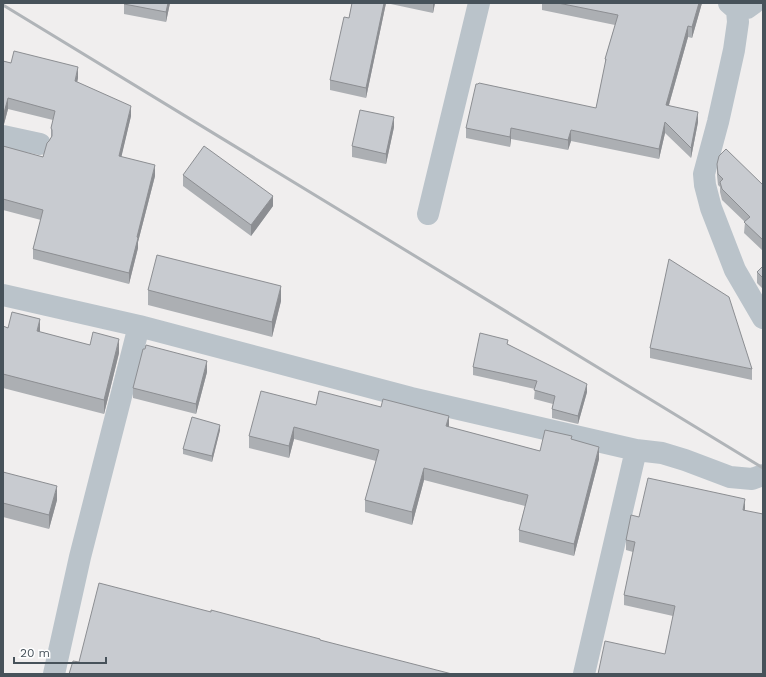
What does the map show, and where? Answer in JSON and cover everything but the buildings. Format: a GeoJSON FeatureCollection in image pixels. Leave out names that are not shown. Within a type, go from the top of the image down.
{"type":"FeatureCollection","features":[{"type":"Feature","properties":{"kind":"street"},"geometry":{"type":"LineString","coordinates":[[428,214],[479,3]]}},
{"type":"Feature","properties":{"kind":"street"},"geometry":{"type":"LineString","coordinates":[[740,5],[734,50],[718,122],[704,174],[705,185],[711,208],[735,270],[763,318]]}},
{"type":"Feature","properties":{"kind":"street"},"geometry":{"type":"LineString","coordinates":[[3,136],[40,144]]}},
{"type":"Feature","properties":{"kind":"street"},"geometry":{"type":"LineString","coordinates":[[3,295],[139,326],[412,398],[636,450],[662,453],[730,477],[752,478],[763,476]]}},
{"type":"Feature","properties":{"kind":"street"},"geometry":{"type":"LineString","coordinates":[[54,674],[80,557],[139,326]]}},
{"type":"Feature","properties":{"kind":"street"},"geometry":{"type":"LineString","coordinates":[[584,674],[636,450]]}},
{"type":"Feature","properties":{"kind":"railway"},"geometry":{"type":"LineString","coordinates":[[3,5],[763,468]]}}]}
